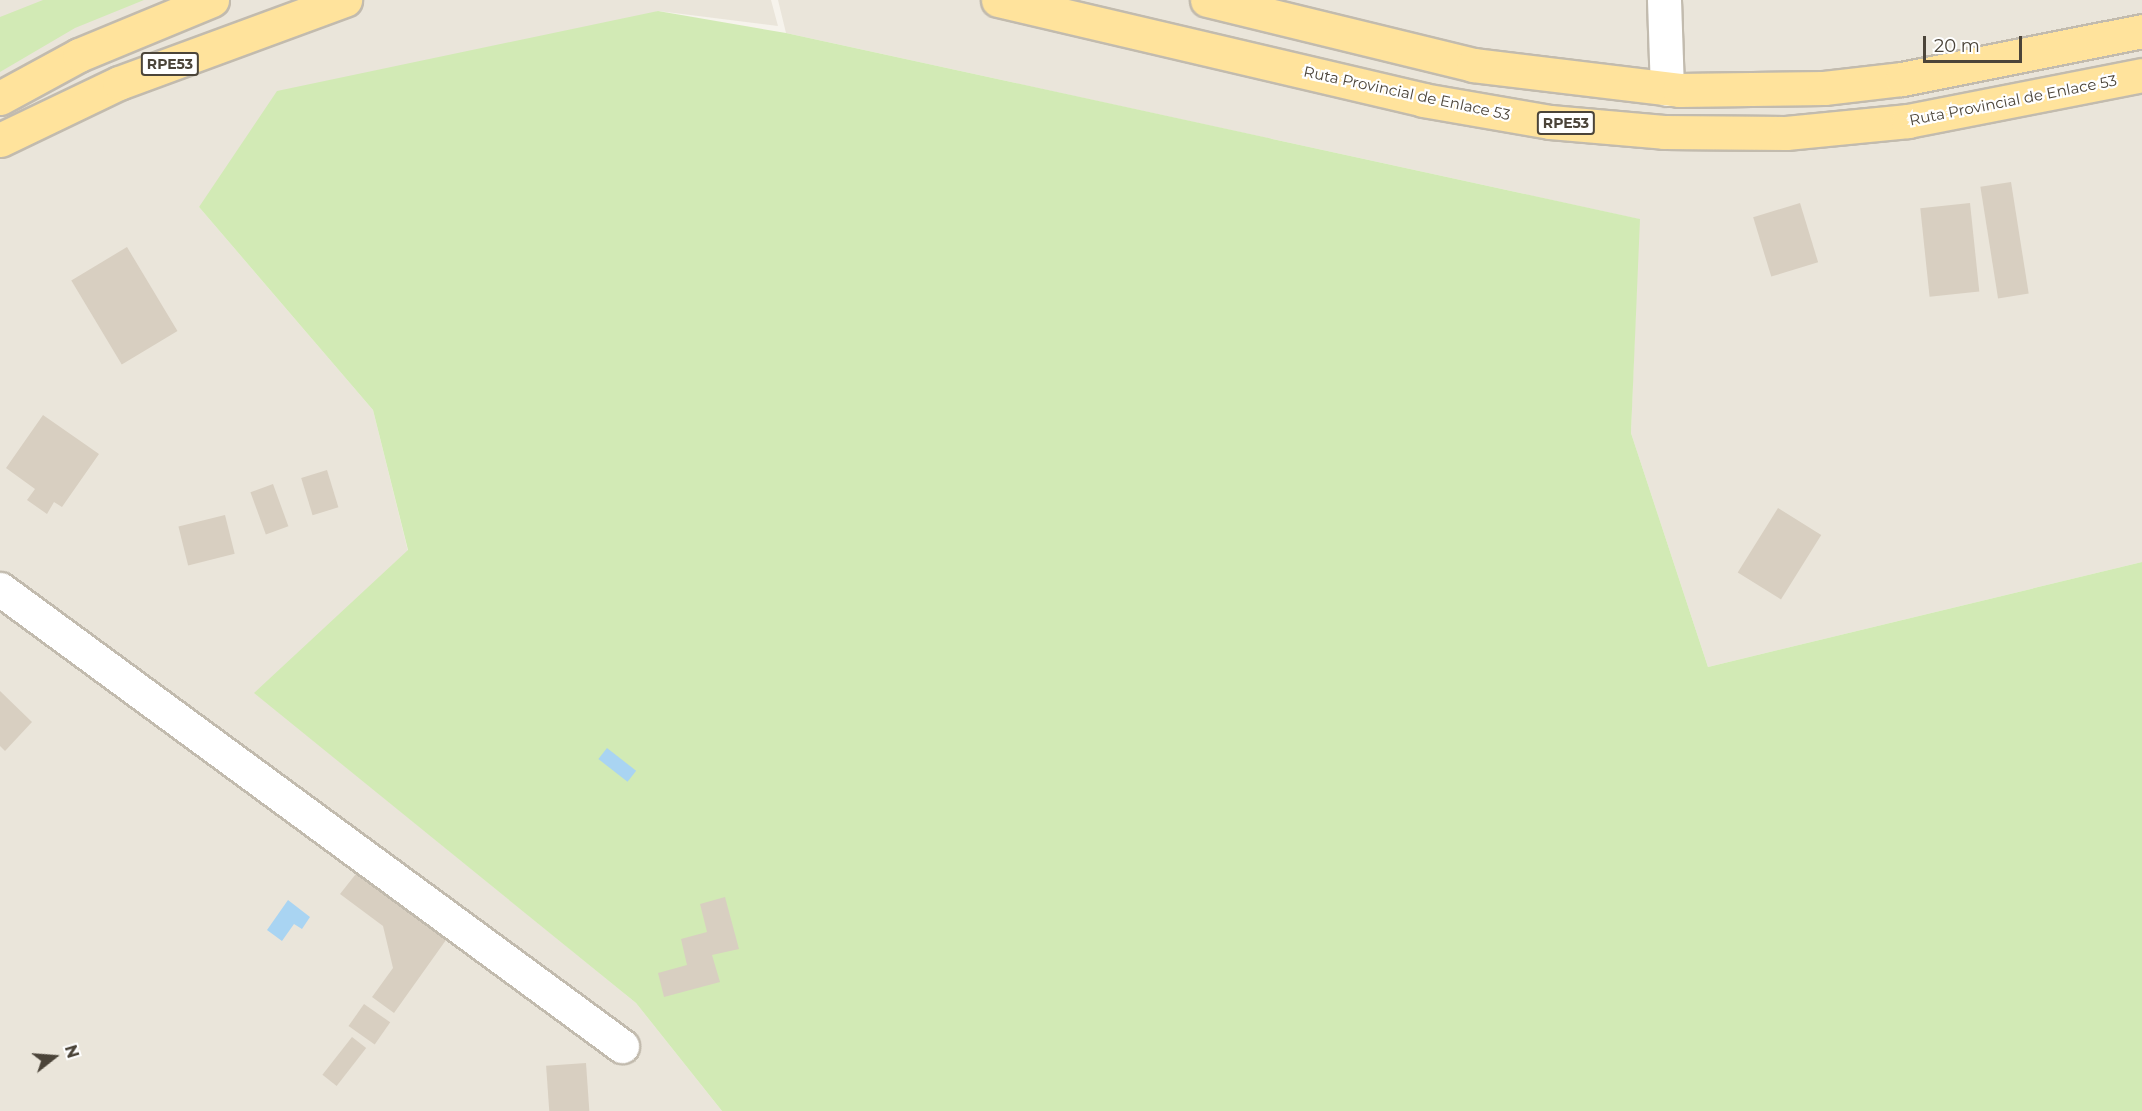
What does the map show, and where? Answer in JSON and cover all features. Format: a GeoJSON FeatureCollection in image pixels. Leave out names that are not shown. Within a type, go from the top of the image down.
{"type":"FeatureCollection","features":[{"type":"Feature","properties":{"kind":"main road"},"geometry":{"type":"LineString","coordinates":[[0,98],[79,55],[212,0]]}},
{"type":"Feature","properties":{"kind":"main road","name":"RPE53"},"geometry":{"type":"LineString","coordinates":[[0,140],[119,82],[345,0]]}},
{"type":"Feature","properties":{"kind":"main road","name":"Ruta Provincial de Enlace 53"},"geometry":{"type":"LineString","coordinates":[[998,0],[1423,100],[1550,122],[1664,132],[1786,134],[1908,121],[2142,75]]}},
{"type":"Feature","properties":{"kind":"main road"},"geometry":{"type":"LineString","coordinates":[[1207,0],[1473,65],[1667,89],[1824,88],[1902,79],[2142,31]]}},
{"type":"Feature","properties":{"kind":"street"},"geometry":{"type":"LineString","coordinates":[[1664,0],[1667,89]]}},
{"type":"Feature","properties":{"kind":"street"},"geometry":{"type":"LineString","coordinates":[[0,589],[622,1046]]}},
{"type":"Feature","properties":{"kind":"shaded area"},"geometry":{"type":"Polygon","coordinates":[[[0,0],[771,0],[778,26],[658,11],[199,207],[373,410],[408,551],[255,693],[636,1003],[722,1111],[0,1111],[0,0]]]}},
{"type":"Feature","properties":{"kind":"shaded area"},"geometry":{"type":"Polygon","coordinates":[[[778,0],[2142,0],[2142,562],[1708,667],[1631,433],[1639,219],[786,33],[778,0]]]}},
{"type":"Feature","properties":{"kind":"green space"},"geometry":{"type":"Polygon","coordinates":[[[43,0],[144,0],[75,28],[0,72],[0,17],[43,0]]]}},
{"type":"Feature","properties":{"kind":"green space"},"geometry":{"type":"Polygon","coordinates":[[[658,11],[786,33],[1640,219],[1631,433],[1708,667],[2142,562],[2142,1111],[722,1111],[636,1003],[254,693],[408,550],[373,410],[199,207],[277,91],[658,11]]]}},
{"type":"Feature","properties":{"kind":"water"},"geometry":{"type":"Polygon","coordinates":[[[607,748],[636,771],[628,782],[598,759],[607,748]]]}},
{"type":"Feature","properties":{"kind":"water"},"geometry":{"type":"Polygon","coordinates":[[[288,900],[310,917],[302,929],[294,924],[282,941],[267,930],[288,900]]]}},
{"type":"Feature","properties":{"kind":"building"},"geometry":{"type":"Polygon","coordinates":[[[2011,182],[2029,294],[1998,298],[1980,187],[2011,182]]]}},
{"type":"Feature","properties":{"kind":"building"},"geometry":{"type":"Polygon","coordinates":[[[1800,203],[1818,262],[1771,277],[1753,217],[1800,203]]]}},
{"type":"Feature","properties":{"kind":"building"},"geometry":{"type":"Polygon","coordinates":[[[1970,203],[1979,292],[1930,297],[1920,208],[1970,203]]]}},
{"type":"Feature","properties":{"kind":"building"},"geometry":{"type":"Polygon","coordinates":[[[127,247],[177,331],[122,364],[71,280],[127,247]]]}},
{"type":"Feature","properties":{"kind":"building"},"geometry":{"type":"Polygon","coordinates":[[[43,415],[99,454],[62,507],[54,502],[47,514],[27,500],[35,489],[6,468],[43,415]]]}},
{"type":"Feature","properties":{"kind":"building"},"geometry":{"type":"Polygon","coordinates":[[[327,470],[338,507],[313,515],[301,478],[327,470]]]}},
{"type":"Feature","properties":{"kind":"building"},"geometry":{"type":"Polygon","coordinates":[[[273,484],[288,526],[266,534],[250,492],[273,484]]]}},
{"type":"Feature","properties":{"kind":"building"},"geometry":{"type":"Polygon","coordinates":[[[1778,508],[1821,535],[1781,599],[1738,572],[1778,508]]]}},
{"type":"Feature","properties":{"kind":"building"},"geometry":{"type":"Polygon","coordinates":[[[225,515],[235,554],[188,565],[178,527],[225,515]]]}},
{"type":"Feature","properties":{"kind":"building"},"geometry":{"type":"Polygon","coordinates":[[[0,691],[32,722],[5,751],[0,746],[0,691]]]}},
{"type":"Feature","properties":{"kind":"building"},"geometry":{"type":"Polygon","coordinates":[[[359,870],[446,940],[394,1013],[372,997],[393,968],[383,926],[340,894],[359,870]]]}},
{"type":"Feature","properties":{"kind":"building"},"geometry":{"type":"Polygon","coordinates":[[[725,897],[739,949],[712,955],[720,982],[664,997],[658,973],[687,965],[681,939],[707,932],[700,904],[725,897]]]}},
{"type":"Feature","properties":{"kind":"building"},"geometry":{"type":"Polygon","coordinates":[[[364,1004],[390,1022],[375,1044],[349,1026],[364,1004]]]}},
{"type":"Feature","properties":{"kind":"building"},"geometry":{"type":"Polygon","coordinates":[[[352,1037],[366,1048],[337,1086],[322,1075],[352,1037]]]}},
{"type":"Feature","properties":{"kind":"building"},"geometry":{"type":"Polygon","coordinates":[[[586,1063],[589,1111],[549,1111],[546,1066],[586,1063]]]}}]}
